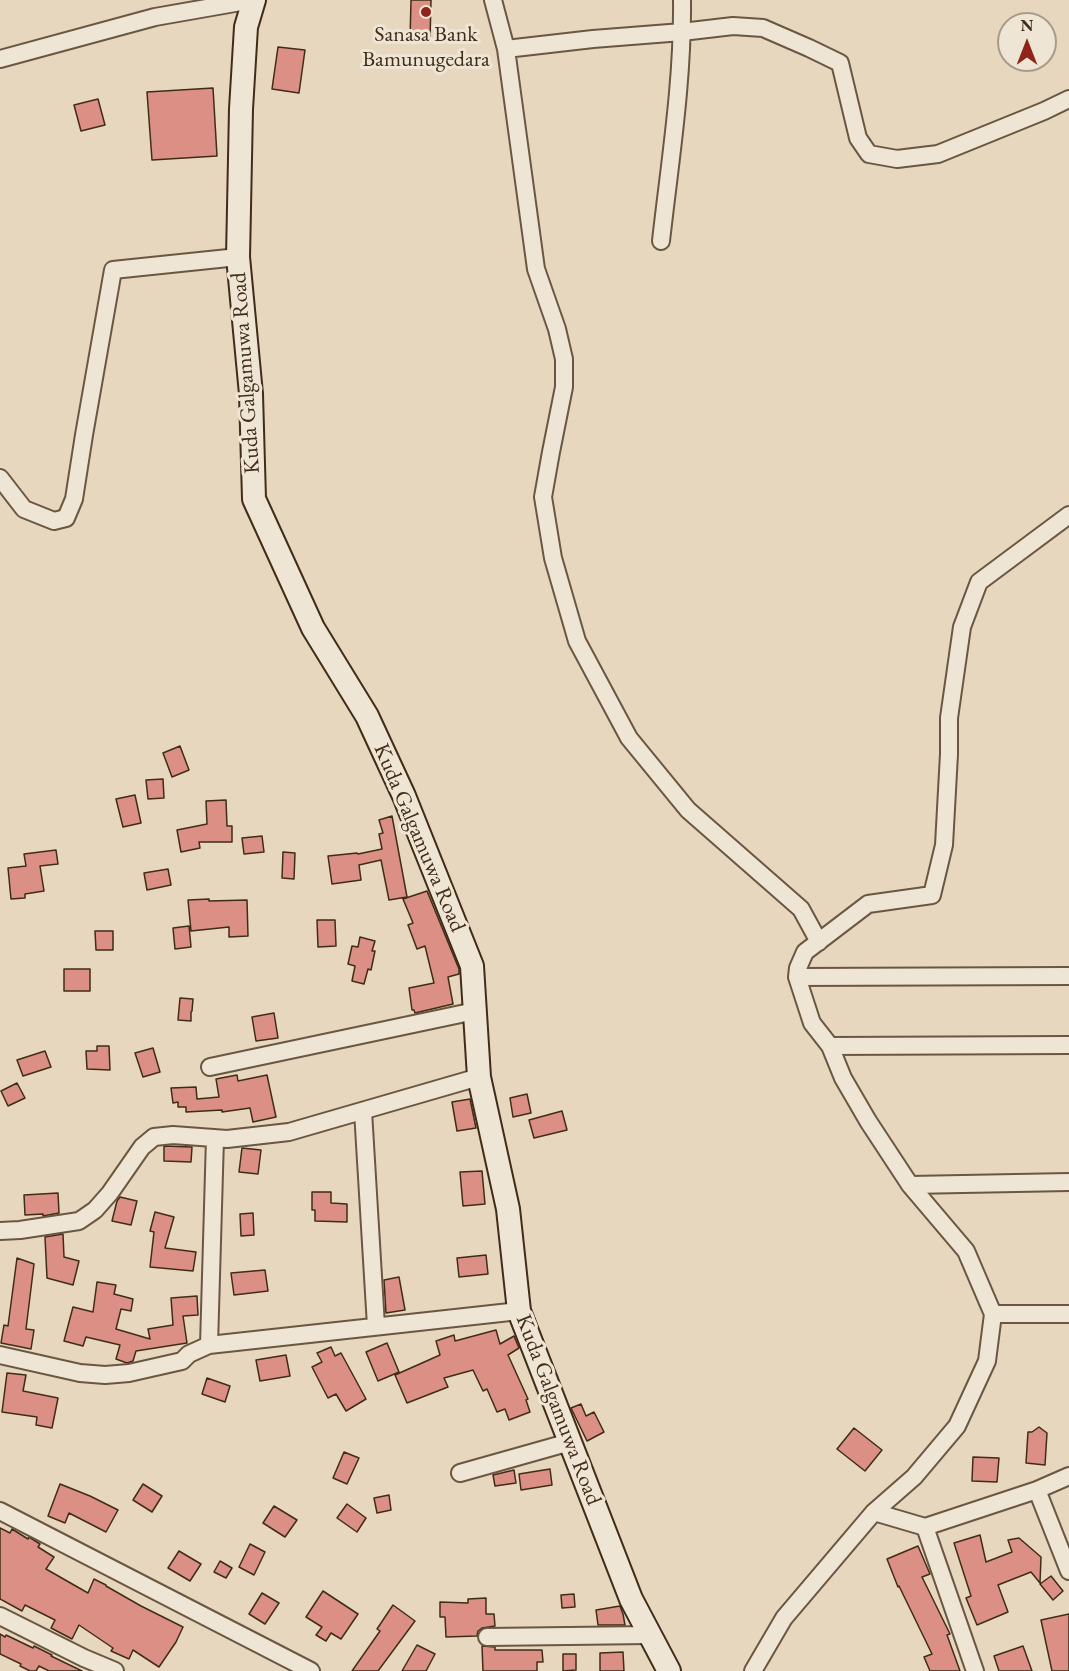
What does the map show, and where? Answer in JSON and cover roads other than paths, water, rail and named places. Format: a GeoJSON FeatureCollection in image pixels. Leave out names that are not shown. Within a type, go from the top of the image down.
{"type":"FeatureCollection","features":[{"type":"Feature","properties":{"kind":"street"},"geometry":{"type":"LineString","coordinates":[[0,59],[155,17],[253,0]]}},
{"type":"Feature","properties":{"kind":"street","name":"Kuda Galgamuwa Road"},"geometry":{"type":"LineString","coordinates":[[253,0],[246,27],[241,109],[238,257],[251,394],[254,499],[313,628],[367,716],[404,796],[472,966],[479,1077],[508,1209],[519,1311],[631,1599],[669,1671]]}},
{"type":"Feature","properties":{"kind":"street"},"geometry":{"type":"LineString","coordinates":[[493,0],[506,49],[536,269],[557,329],[564,359],[564,387],[543,497],[553,558],[577,641],[628,738],[688,810],[801,909],[819,942]]}},
{"type":"Feature","properties":{"kind":"street"},"geometry":{"type":"LineString","coordinates":[[661,241],[677,102],[682,0]]}},
{"type":"Feature","properties":{"kind":"street"},"geometry":{"type":"LineString","coordinates":[[506,49],[733,26],[763,28],[840,63],[858,138],[869,154],[897,159],[938,154],[1069,99]]}},
{"type":"Feature","properties":{"kind":"street"},"geometry":{"type":"LineString","coordinates":[[0,478],[24,510],[54,521],[66,518],[74,499],[113,270],[238,257]]}},
{"type":"Feature","properties":{"kind":"street"},"geometry":{"type":"LineString","coordinates":[[753,1671],[784,1618],[874,1512],[914,1477],[957,1426],[987,1361],[993,1314],[966,1251],[910,1185],[892,1158],[843,1078],[830,1046],[812,1023],[797,977],[805,951],[868,903],[932,895],[944,845],[949,718],[962,627],[979,582],[1069,515]]}},
{"type":"Feature","properties":{"kind":"street"},"geometry":{"type":"LineString","coordinates":[[797,977],[1069,976]]}},
{"type":"Feature","properties":{"kind":"street"},"geometry":{"type":"LineString","coordinates":[[210,1067],[475,1011]]}},
{"type":"Feature","properties":{"kind":"street"},"geometry":{"type":"LineString","coordinates":[[830,1046],[1069,1045]]}},
{"type":"Feature","properties":{"kind":"street"},"geometry":{"type":"LineString","coordinates":[[0,1231],[79,1221],[95,1210],[110,1193],[142,1147],[154,1137],[173,1135],[227,1139],[289,1132],[479,1077]]}},
{"type":"Feature","properties":{"kind":"street"},"geometry":{"type":"LineString","coordinates":[[363,1111],[376,1326]]}},
{"type":"Feature","properties":{"kind":"street"},"geometry":{"type":"LineString","coordinates":[[209,1345],[215,1138]]}},
{"type":"Feature","properties":{"kind":"street"},"geometry":{"type":"LineString","coordinates":[[910,1185],[1069,1182]]}},
{"type":"Feature","properties":{"kind":"street"},"geometry":{"type":"LineString","coordinates":[[0,1355],[70,1371],[105,1375],[129,1373],[182,1361],[189,1354],[209,1345],[519,1311]]}},
{"type":"Feature","properties":{"kind":"street"},"geometry":{"type":"LineString","coordinates":[[993,1314],[1069,1314]]}},
{"type":"Feature","properties":{"kind":"street"},"geometry":{"type":"LineString","coordinates":[[460,1473],[570,1442]]}},
{"type":"Feature","properties":{"kind":"street"},"geometry":{"type":"LineString","coordinates":[[874,1512],[925,1527],[1037,1490],[1069,1476]]}},
{"type":"Feature","properties":{"kind":"street"},"geometry":{"type":"LineString","coordinates":[[1037,1490],[1069,1571]]}},
{"type":"Feature","properties":{"kind":"street"},"geometry":{"type":"LineString","coordinates":[[0,1511],[311,1671]]}},
{"type":"Feature","properties":{"kind":"street"},"geometry":{"type":"LineString","coordinates":[[925,1527],[975,1671]]}},
{"type":"Feature","properties":{"kind":"street"},"geometry":{"type":"LineString","coordinates":[[0,1616],[115,1671]]}},
{"type":"Feature","properties":{"kind":"street"},"geometry":{"type":"LineString","coordinates":[[487,1636],[649,1635]]}},
{"type":"Feature","properties":{"kind":"place","name":"Sanasa Bank Bamunugedara"},"geometry":{"type":"Point","coordinates":[426,12]}}]}
